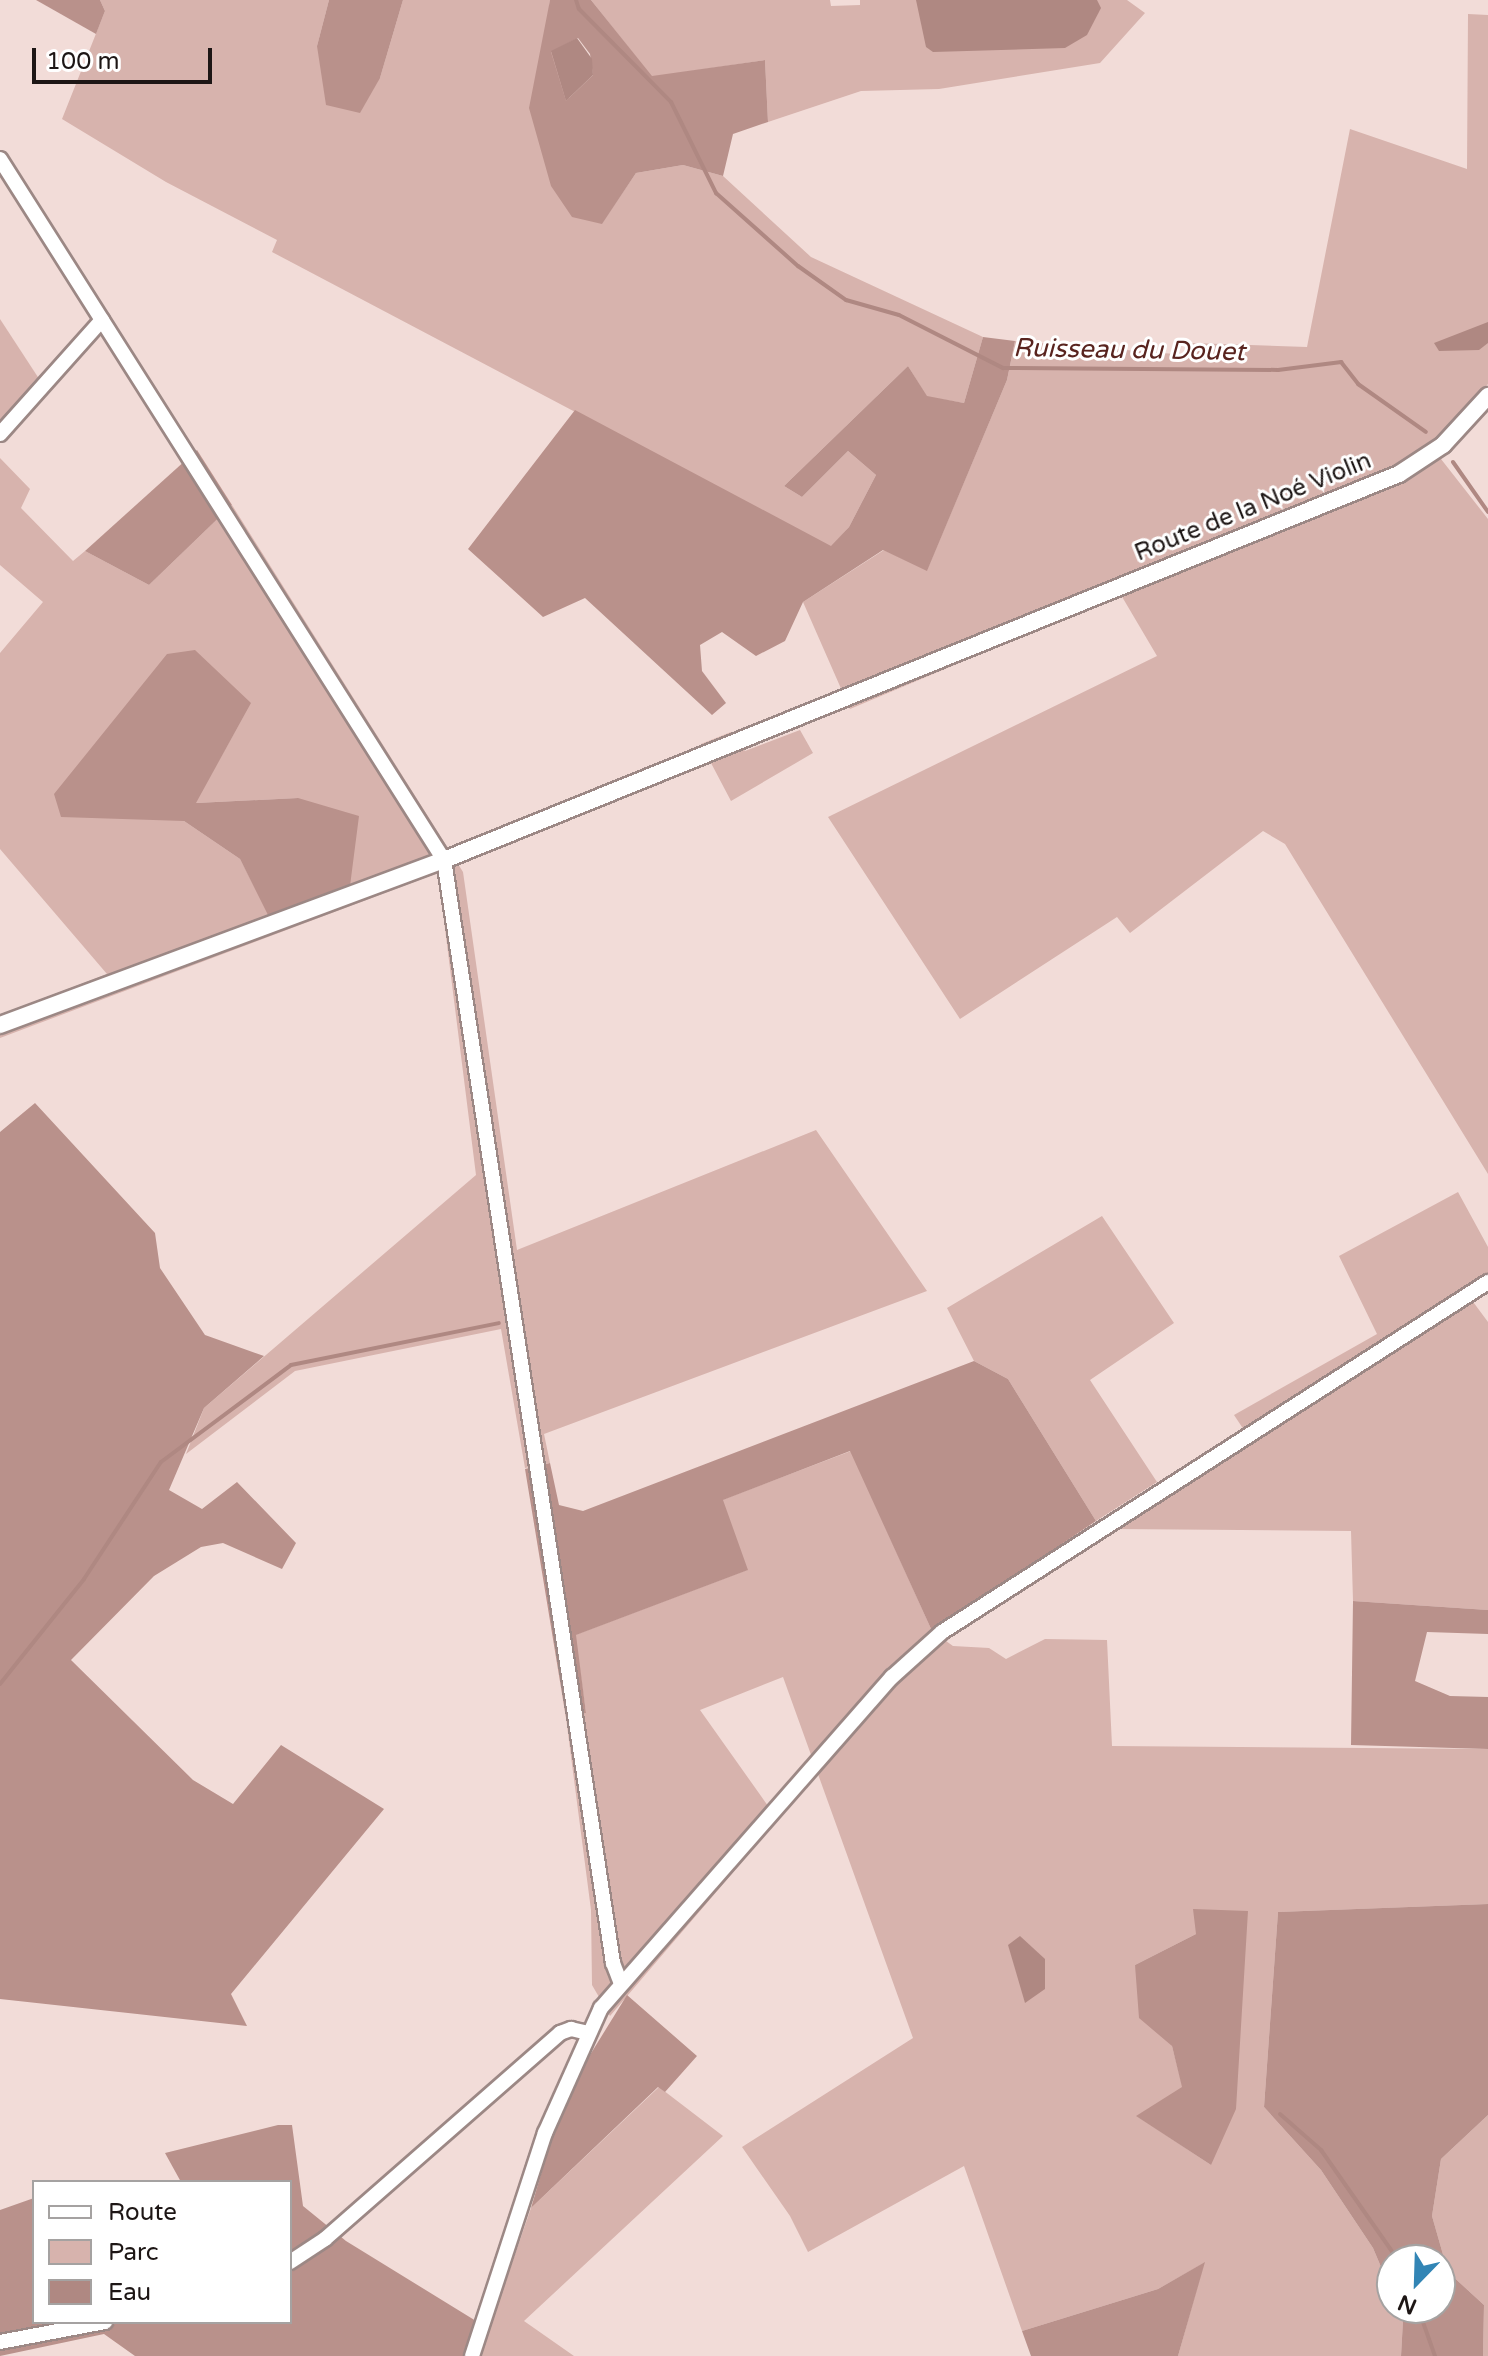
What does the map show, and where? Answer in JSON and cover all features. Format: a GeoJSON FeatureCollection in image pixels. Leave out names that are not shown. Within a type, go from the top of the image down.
{"type":"FeatureCollection","features":[{"type":"Feature","properties":{"kind":"street"},"geometry":{"type":"LineString","coordinates":[[0,159],[444,860],[613,1963],[620,1981]]}},
{"type":"Feature","properties":{"kind":"street"},"geometry":{"type":"LineString","coordinates":[[0,434],[102,320]]}},
{"type":"Feature","properties":{"kind":"street","name":"Route de la Noé Violin"},"geometry":{"type":"LineString","coordinates":[[0,1025],[444,860],[1399,474],[1443,445],[1488,396]]}},
{"type":"Feature","properties":{"kind":"street"},"geometry":{"type":"LineString","coordinates":[[472,2356],[545,2133],[588,2033],[620,1981],[920,1649],[1488,1282]]}},
{"type":"Feature","properties":{"kind":"street"},"geometry":{"type":"LineString","coordinates":[[292,2261],[325,2239],[560,2033],[588,2033]]}},
{"type":"Feature","properties":{"kind":"street"},"geometry":{"type":"LineString","coordinates":[[0,2342],[94,2324]]}},
{"type":"Feature","properties":{"kind":"green space"},"geometry":{"type":"Polygon","coordinates":[[[100,0],[329,0],[317,46],[380,78],[403,0],[550,0],[548,18],[602,223],[636,173],[683,165],[723,176],[811,257],[983,337],[964,403],[927,397],[908,366],[784,486],[802,497],[848,451],[876,475],[849,527],[831,547],[272,252],[277,240],[166,182],[62,119],[105,11],[100,0]]]}},
{"type":"Feature","properties":{"kind":"green space"},"geometry":{"type":"Polygon","coordinates":[[[591,0],[830,0],[831,6],[860,5],[860,0],[1127,0],[1145,13],[1100,63],[939,89],[861,91],[768,122],[765,60],[652,77],[591,0]]]}},
{"type":"Feature","properties":{"kind":"green space"},"geometry":{"type":"Polygon","coordinates":[[[1468,14],[1488,15],[1488,384],[1430,445],[1488,519],[1488,1174],[1285,844],[1263,831],[1130,933],[1117,917],[960,1019],[828,817],[1157,656],[1121,595],[850,709],[803,602],[884,550],[927,570],[1007,380],[1015,341],[1187,355],[1191,343],[1307,347],[1350,129],[1467,169],[1468,14]]]}},
{"type":"Feature","properties":{"kind":"green space"},"geometry":{"type":"Polygon","coordinates":[[[0,319],[47,391],[0,441],[0,319]]]}},
{"type":"Feature","properties":{"kind":"green space"},"geometry":{"type":"Polygon","coordinates":[[[0,458],[30,489],[21,508],[73,561],[85,551],[149,585],[232,505],[463,872],[517,1250],[816,1130],[927,1291],[544,1434],[550,1463],[525,1468],[501,1329],[295,1371],[186,1454],[204,1408],[476,1175],[438,873],[0,1038],[0,1015],[107,974],[0,849],[0,653],[43,602],[0,565],[0,458]],[[251,703],[184,821],[240,859],[270,916],[298,798],[195,803],[251,703]]]}},
{"type":"Feature","properties":{"kind":"green space"},"geometry":{"type":"Polygon","coordinates":[[[800,730],[813,753],[731,801],[701,744],[731,732],[745,751],[800,730]]]}},
{"type":"Feature","properties":{"kind":"green space"},"geometry":{"type":"Polygon","coordinates":[[[1458,1192],[1488,1247],[1488,1277],[1465,1291],[1488,1322],[1488,1610],[1353,1601],[1351,1531],[1114,1529],[1252,1442],[1234,1415],[1377,1334],[1339,1256],[1458,1192]]]}},
{"type":"Feature","properties":{"kind":"green space"},"geometry":{"type":"Polygon","coordinates":[[[1102,1216],[1174,1323],[1090,1380],[1157,1482],[1096,1521],[1008,1379],[974,1361],[947,1308],[1102,1216]]]}},
{"type":"Feature","properties":{"kind":"green space"},"geometry":{"type":"Polygon","coordinates":[[[851,1451],[932,1631],[953,1646],[989,1648],[1006,1659],[1045,1639],[1107,1640],[1112,1746],[1488,1749],[1488,1904],[1278,1912],[1264,2107],[1321,2170],[1373,2248],[1376,2255],[1376,2324],[1403,2324],[1401,2356],[1178,2356],[1204,2263],[1158,2289],[1022,2331],[964,2166],[808,2252],[790,2216],[742,2147],[913,2038],[783,1677],[700,1710],[778,1820],[610,2016],[592,1985],[591,1910],[566,1718],[586,1713],[575,1635],[747,1570],[722,1500],[851,1451]],[[1196,1934],[1135,1965],[1172,2046],[1183,2088],[1137,2116],[1211,2165],[1196,1934]]]}},
{"type":"Feature","properties":{"kind":"green space"},"geometry":{"type":"Polygon","coordinates":[[[659,2087],[723,2136],[524,2321],[574,2356],[480,2356],[531,2208],[659,2087]]]}},
{"type":"Feature","properties":{"kind":"green space"},"geometry":{"type":"Polygon","coordinates":[[[1488,2115],[1488,2356],[1483,2356],[1484,2305],[1456,2279],[1456,2244],[1440,2244],[1432,2216],[1441,2159],[1488,2115]]]}},
{"type":"Feature","properties":{"kind":"shaded area"},"geometry":{"type":"Polygon","coordinates":[[[36,0],[100,0],[105,11],[96,34],[36,0]]]}},
{"type":"Feature","properties":{"kind":"shaded area"},"geometry":{"type":"Polygon","coordinates":[[[329,0],[403,0],[380,78],[360,113],[326,105],[317,46],[329,0]]]}},
{"type":"Feature","properties":{"kind":"shaded area"},"geometry":{"type":"Polygon","coordinates":[[[550,0],[591,0],[652,76],[765,60],[768,122],[733,134],[723,176],[683,165],[636,173],[602,224],[572,217],[551,186],[529,108],[550,0]],[[578,38],[551,52],[566,101],[593,75],[590,54],[578,38]]]}},
{"type":"Feature","properties":{"kind":"shaded area"},"geometry":{"type":"Polygon","coordinates":[[[983,337],[1015,341],[1007,380],[927,571],[883,550],[803,602],[785,641],[756,656],[722,632],[700,645],[702,671],[726,703],[712,715],[585,598],[543,617],[468,549],[575,410],[831,546],[849,527],[876,475],[848,451],[802,497],[784,486],[908,366],[927,396],[964,403],[983,337]]]}},
{"type":"Feature","properties":{"kind":"shaded area"},"geometry":{"type":"Polygon","coordinates":[[[197,450],[232,505],[149,585],[85,551],[197,450]]]}},
{"type":"Feature","properties":{"kind":"shaded area"},"geometry":{"type":"Polygon","coordinates":[[[195,650],[251,703],[196,803],[298,798],[359,816],[350,886],[269,917],[240,859],[184,821],[61,817],[54,794],[167,654],[195,650]]]}},
{"type":"Feature","properties":{"kind":"shaded area"},"geometry":{"type":"Polygon","coordinates":[[[35,1103],[155,1233],[160,1268],[205,1335],[264,1356],[204,1408],[169,1490],[202,1509],[237,1482],[296,1543],[282,1569],[223,1543],[201,1547],[154,1576],[71,1660],[193,1780],[233,1804],[281,1745],[384,1809],[231,1994],[247,2026],[0,1999],[0,1132],[35,1103]]]}},
{"type":"Feature","properties":{"kind":"shaded area"},"geometry":{"type":"Polygon","coordinates":[[[974,1361],[1008,1379],[1096,1521],[932,1631],[850,1451],[723,1500],[748,1570],[576,1635],[586,1713],[566,1718],[525,1469],[550,1463],[559,1505],[583,1511],[974,1361]]]}},
{"type":"Feature","properties":{"kind":"shaded area"},"geometry":{"type":"Polygon","coordinates":[[[1353,1601],[1488,1610],[1488,1634],[1427,1632],[1415,1681],[1450,1696],[1488,1697],[1488,1749],[1351,1745],[1353,1601]]]}},
{"type":"Feature","properties":{"kind":"shaded area"},"geometry":{"type":"Polygon","coordinates":[[[1488,1904],[1488,2115],[1441,2159],[1432,2216],[1440,2244],[1376,2244],[1376,2255],[1321,2170],[1264,2107],[1278,1912],[1488,1904]]]}},
{"type":"Feature","properties":{"kind":"shaded area"},"geometry":{"type":"Polygon","coordinates":[[[1193,1909],[1248,1911],[1236,2109],[1211,2165],[1136,2116],[1182,2087],[1172,2046],[1139,2018],[1135,1965],[1196,1934],[1193,1909]]]}},
{"type":"Feature","properties":{"kind":"shaded area"},"geometry":{"type":"Polygon","coordinates":[[[627,1995],[697,2056],[665,2092],[658,2087],[531,2208],[564,2097],[627,1995]]]}},
{"type":"Feature","properties":{"kind":"shaded area"},"geometry":{"type":"Polygon","coordinates":[[[278,2125],[292,2125],[303,2206],[346,2241],[489,2329],[480,2356],[135,2356],[104,2334],[0,2356],[0,2210],[32,2199],[32,2324],[292,2324],[292,2180],[180,2180],[165,2153],[278,2125]]]}},
{"type":"Feature","properties":{"kind":"shaded area"},"geometry":{"type":"Polygon","coordinates":[[[1205,2262],[1178,2356],[1031,2356],[1022,2331],[1158,2289],[1205,2262]]]}},
{"type":"Feature","properties":{"kind":"shaded area"},"geometry":{"type":"Polygon","coordinates":[[[1456,2279],[1484,2305],[1483,2356],[1401,2356],[1403,2324],[1456,2324],[1456,2279]]]}},
{"type":"Feature","properties":{"kind":"water"},"geometry":{"type":"Polygon","coordinates":[[[916,0],[1097,0],[1101,8],[1087,35],[1065,48],[933,52],[926,47],[916,0]]]}},
{"type":"Feature","properties":{"kind":"water"},"geometry":{"type":"Polygon","coordinates":[[[577,38],[592,59],[593,75],[566,101],[551,51],[577,38]]]}},
{"type":"Feature","properties":{"kind":"water"},"geometry":{"type":"Polygon","coordinates":[[[1488,322],[1488,343],[1479,350],[1439,351],[1434,343],[1488,322]]]}},
{"type":"Feature","properties":{"kind":"water"},"geometry":{"type":"Polygon","coordinates":[[[1020,1936],[1045,1959],[1045,1989],[1025,2003],[1008,1945],[1020,1936]]]}},
{"type":"Feature","properties":{"kind":"waterway","name":"Ruisseau du Douet"},"geometry":{"type":"LineString","coordinates":[[576,0],[579,9],[671,102],[716,193],[798,266],[846,300],[899,315],[1003,368],[1278,370],[1341,362],[1358,384],[1426,432]]}},
{"type":"Feature","properties":{"kind":"waterway","name":"Ruisseau du Douet"},"geometry":{"type":"LineString","coordinates":[[1453,462],[1488,512]]}},
{"type":"Feature","properties":{"kind":"waterway"},"geometry":{"type":"LineString","coordinates":[[0,1684],[84,1579],[161,1462],[291,1365],[499,1323]]}},
{"type":"Feature","properties":{"kind":"waterway"},"geometry":{"type":"LineString","coordinates":[[1280,2114],[1321,2150],[1387,2244]]}},
{"type":"Feature","properties":{"kind":"waterway"},"geometry":{"type":"LineString","coordinates":[[1424,2324],[1435,2356]]}}]}
